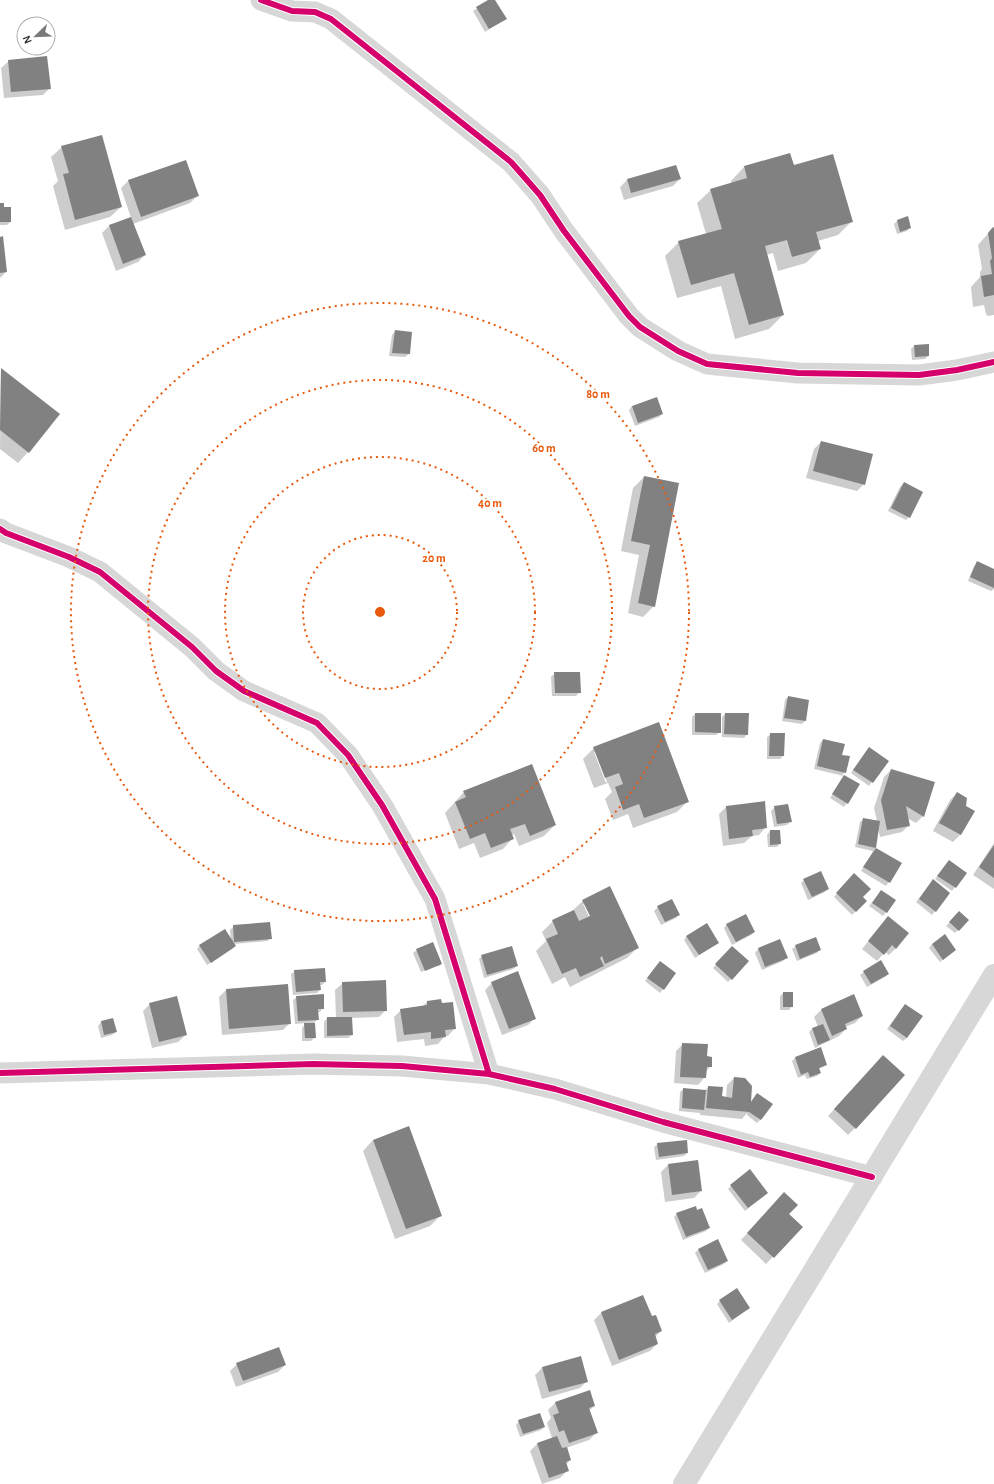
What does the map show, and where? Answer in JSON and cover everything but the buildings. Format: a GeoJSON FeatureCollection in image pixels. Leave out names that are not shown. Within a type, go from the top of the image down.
{"type":"FeatureCollection","features":[{"type":"Feature","properties":{"kind":"street"},"geometry":{"type":"LineString","coordinates":[[261,0],[292,11],[315,12],[331,19],[511,162],[540,195],[564,231],[629,316],[640,327],[678,351],[707,364],[798,372],[919,375],[957,370],[994,362]]}},
{"type":"Feature","properties":{"kind":"street"},"geometry":{"type":"LineString","coordinates":[[0,529],[6,533],[69,557],[100,572],[192,647],[216,671],[244,691],[317,723],[348,755],[382,805],[435,899],[489,1074]]}},
{"type":"Feature","properties":{"kind":"street"},"geometry":{"type":"LineString","coordinates":[[684,1484],[994,975]]}},
{"type":"Feature","properties":{"kind":"street"},"geometry":{"type":"LineString","coordinates":[[0,1073],[313,1064],[402,1066],[489,1074],[556,1089],[664,1122],[872,1177]]}},
{"type":"Feature","properties":{"kind":"cycle path"},"geometry":{"type":"LineString","coordinates":[[261,0],[292,11],[315,12],[331,19],[511,162],[540,195],[564,231],[629,316],[640,327],[678,351],[707,364],[798,373],[919,375],[957,370],[994,362]]}},
{"type":"Feature","properties":{"kind":"cycle path"},"geometry":{"type":"LineString","coordinates":[[0,529],[6,533],[69,557],[100,572],[192,647],[216,671],[244,691],[317,723],[348,755],[382,805],[435,899],[489,1074]]}},
{"type":"Feature","properties":{"kind":"cycle path"},"geometry":{"type":"LineString","coordinates":[[0,1073],[313,1064],[402,1066],[489,1074],[555,1089],[663,1122],[872,1177]]}}]}
